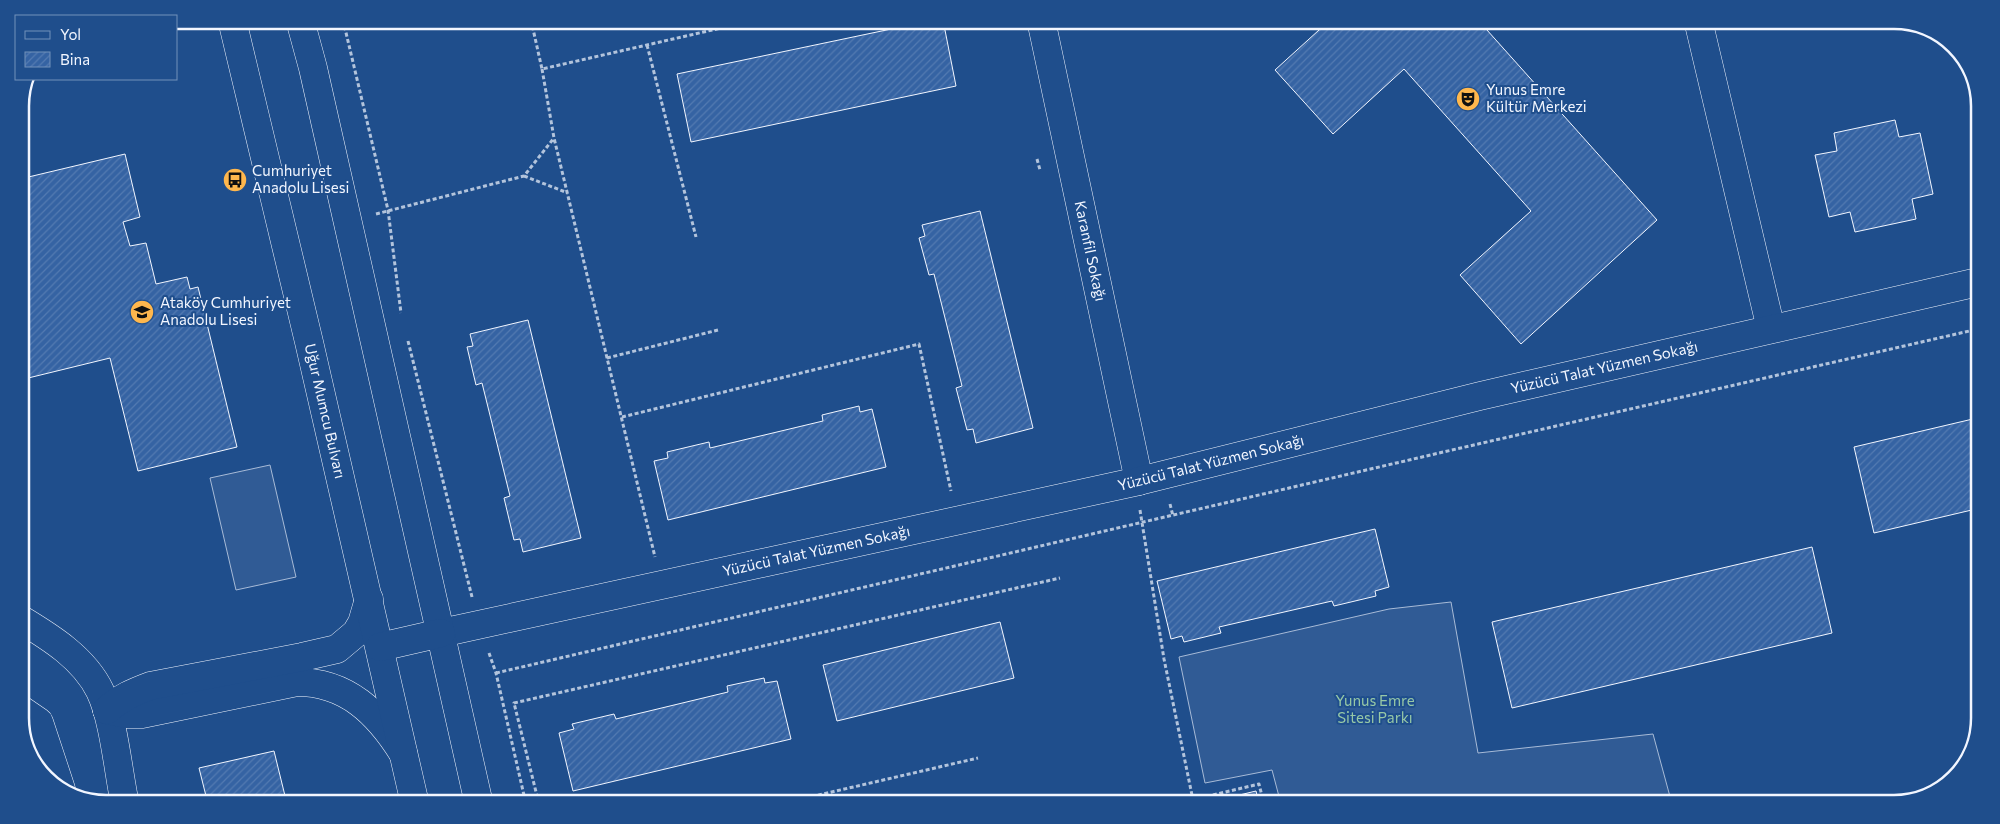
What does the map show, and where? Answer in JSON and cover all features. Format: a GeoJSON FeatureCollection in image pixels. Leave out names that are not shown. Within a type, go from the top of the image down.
{"type":"FeatureCollection","features":[{"type":"Feature","properties":{"kind":"street","name":"Uğur Mumcu Bulvarı"},"geometry":{"type":"LineString","coordinates":[[234,29],[369,599],[413,795]]}},
{"type":"Feature","properties":{"kind":"street"},"geometry":{"type":"LineString","coordinates":[[303,29],[314,68],[477,795]]}},
{"type":"Feature","properties":{"kind":"street","name":"Karanfil Sokağı"},"geometry":{"type":"LineString","coordinates":[[1043,29],[1139,482]]}},
{"type":"Feature","properties":{"kind":"street"},"geometry":{"type":"LineString","coordinates":[[1700,29],[1771,330]]}},
{"type":"Feature","properties":{"kind":"street","name":"Yüzücü Talat Yüzmen Sokağı"},"geometry":{"type":"LineString","coordinates":[[380,647],[1139,482],[1480,396],[1971,284]]}},
{"type":"Feature","properties":{"kind":"street"},"geometry":{"type":"LineString","coordinates":[[107,710],[123,698],[150,686],[302,658],[337,649],[356,633],[362,623],[369,599]]}},
{"type":"Feature","properties":{"kind":"street"},"geometry":{"type":"LineString","coordinates":[[29,624],[68,651],[86,671],[99,690],[107,710],[122,795]]}},
{"type":"Feature","properties":{"kind":"street"},"geometry":{"type":"LineString","coordinates":[[107,710],[126,714],[142,714],[297,682],[313,682],[332,687],[366,706],[380,719],[403,753]]}},
{"type":"Feature","properties":{"kind":"street"},"geometry":{"type":"LineString","coordinates":[[29,715],[39,722],[57,778]]}},
{"type":"Feature","properties":{"kind":"path"},"geometry":{"type":"LineString","coordinates":[[345,29],[388,210],[402,317]]}},
{"type":"Feature","properties":{"kind":"path"},"geometry":{"type":"LineString","coordinates":[[533,29],[554,138],[662,585]]}},
{"type":"Feature","properties":{"kind":"path"},"geometry":{"type":"LineString","coordinates":[[542,69],[717,29]]}},
{"type":"Feature","properties":{"kind":"path"},"geometry":{"type":"LineString","coordinates":[[647,45],[696,237]]}},
{"type":"Feature","properties":{"kind":"path"},"geometry":{"type":"LineString","coordinates":[[524,176],[554,138]]}},
{"type":"Feature","properties":{"kind":"path"},"geometry":{"type":"LineString","coordinates":[[1037,159],[1042,178]]}},
{"type":"Feature","properties":{"kind":"path"},"geometry":{"type":"LineString","coordinates":[[348,221],[524,176],[568,193]]}},
{"type":"Feature","properties":{"kind":"path"},"geometry":{"type":"LineString","coordinates":[[608,358],[718,330]]}},
{"type":"Feature","properties":{"kind":"path"},"geometry":{"type":"LineString","coordinates":[[496,673],[1971,331]]}},
{"type":"Feature","properties":{"kind":"path"},"geometry":{"type":"LineString","coordinates":[[406,336],[479,624],[496,673],[524,795]]}},
{"type":"Feature","properties":{"kind":"path"},"geometry":{"type":"LineString","coordinates":[[622,417],[919,344],[957,521]]}},
{"type":"Feature","properties":{"kind":"path"},"geometry":{"type":"LineString","coordinates":[[1139,482],[1141,524],[1164,659],[1192,795]]}},
{"type":"Feature","properties":{"kind":"path"},"geometry":{"type":"LineString","coordinates":[[537,795],[514,704],[1060,578]]}},
{"type":"Feature","properties":{"kind":"path"},"geometry":{"type":"LineString","coordinates":[[819,795],[978,758]]}},
{"type":"Feature","properties":{"kind":"path"},"geometry":{"type":"LineString","coordinates":[[1214,795],[1260,784],[1262,795]]}},
{"type":"Feature","properties":{"kind":"shaded area"},"geometry":{"type":"Polygon","coordinates":[[[270,465],[296,577],[236,590],[210,478],[270,465]]]}},
{"type":"Feature","properties":{"kind":"shaded area","name":"Yunus Emre Sitesi Parkı"},"geometry":{"type":"Polygon","coordinates":[[[1451,602],[1478,753],[1653,734],[1670,795],[1279,795],[1272,770],[1205,783],[1179,657],[1389,609],[1451,602]]]}},
{"type":"Feature","properties":{"kind":"building"},"geometry":{"type":"Polygon","coordinates":[[[891,29],[945,29],[956,86],[691,142],[677,74],[891,29]]]}},
{"type":"Feature","properties":{"kind":"building"},"geometry":{"type":"Polygon","coordinates":[[[1320,29],[1486,29],[1657,220],[1521,344],[1460,275],[1531,211],[1404,69],[1333,134],[1275,70],[1320,29]]]}},
{"type":"Feature","properties":{"kind":"building"},"geometry":{"type":"Polygon","coordinates":[[[1895,120],[1899,137],[1920,133],[1933,194],[1912,199],[1916,219],[1855,232],[1850,212],[1829,217],[1815,155],[1837,151],[1834,133],[1895,120]]]}},
{"type":"Feature","properties":{"kind":"building"},"geometry":{"type":"Polygon","coordinates":[[[125,154],[140,217],[123,222],[130,246],[146,243],[156,284],[187,277],[190,289],[198,287],[237,447],[138,471],[110,358],[29,378],[29,177],[125,154]]]}},
{"type":"Feature","properties":{"kind":"building"},"geometry":{"type":"Polygon","coordinates":[[[980,211],[1033,428],[976,443],[973,429],[967,430],[956,388],[962,386],[934,274],[929,275],[919,238],[925,236],[922,225],[980,211]]]}},
{"type":"Feature","properties":{"kind":"building"},"geometry":{"type":"Polygon","coordinates":[[[528,320],[581,538],[523,552],[520,539],[514,540],[504,498],[510,496],[482,383],[476,385],[467,347],[473,346],[470,334],[528,320]]]}},
{"type":"Feature","properties":{"kind":"building"},"geometry":{"type":"Polygon","coordinates":[[[859,406],[860,412],[872,409],[886,467],[668,520],[654,461],[668,458],[667,452],[709,442],[710,448],[823,421],[822,415],[859,406]]]}},
{"type":"Feature","properties":{"kind":"building"},"geometry":{"type":"Polygon","coordinates":[[[1971,419],[1971,510],[1874,533],[1854,447],[1971,419]]]}},
{"type":"Feature","properties":{"kind":"building"},"geometry":{"type":"Polygon","coordinates":[[[1375,529],[1389,587],[1375,591],[1376,596],[1334,606],[1332,601],[1219,627],[1221,633],[1184,642],[1182,636],[1171,639],[1157,581],[1375,529]]]}},
{"type":"Feature","properties":{"kind":"building"},"geometry":{"type":"Polygon","coordinates":[[[1812,547],[1832,633],[1512,708],[1492,622],[1812,547]]]}},
{"type":"Feature","properties":{"kind":"building"},"geometry":{"type":"Polygon","coordinates":[[[1000,622],[1014,678],[837,721],[823,665],[1000,622]]]}},
{"type":"Feature","properties":{"kind":"building"},"geometry":{"type":"Polygon","coordinates":[[[764,678],[765,683],[777,681],[791,739],[573,791],[559,733],[574,729],[572,724],[614,714],[616,719],[728,692],[727,686],[764,678]]]}},
{"type":"Feature","properties":{"kind":"building"},"geometry":{"type":"Polygon","coordinates":[[[274,751],[285,795],[206,795],[199,768],[274,751]]]}},
{"type":"Feature","properties":{"kind":"building"},"geometry":{"type":"Polygon","coordinates":[[[1256,791],[1257,795],[1239,795],[1256,791]]]}},
{"type":"Feature","properties":{"kind":"place","name":"Yunus Emre Kültür Merkezi"},"geometry":{"type":"Point","coordinates":[1468,99]}},
{"type":"Feature","properties":{"kind":"place","name":"Cumhuriyet Anadolu Lisesi"},"geometry":{"type":"Point","coordinates":[235,180]}},
{"type":"Feature","properties":{"kind":"place","name":"Ataköy Cumhuriyet Anadolu Lisesi"},"geometry":{"type":"Point","coordinates":[142,312]}}]}
